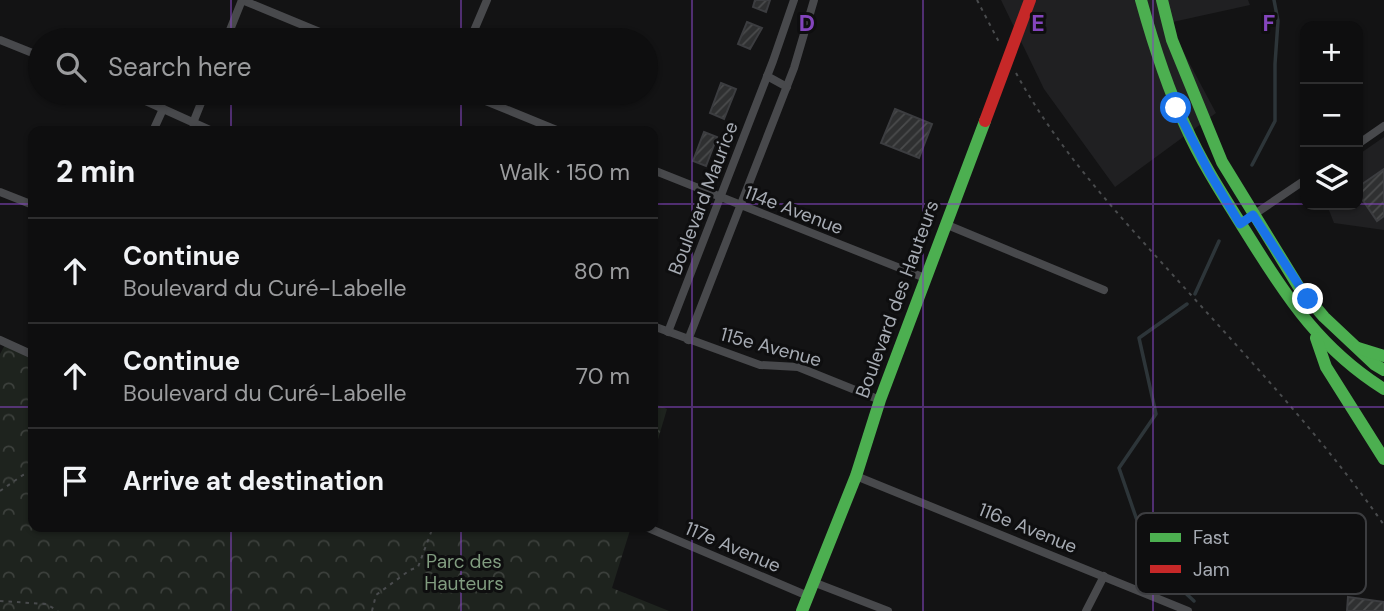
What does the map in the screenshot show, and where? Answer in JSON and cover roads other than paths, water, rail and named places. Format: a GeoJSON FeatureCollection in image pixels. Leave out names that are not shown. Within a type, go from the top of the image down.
{"type":"FeatureCollection","features":[{"type":"Feature","properties":{"kind":"main road","name":"Boulevard des Hauteurs"},"geometry":{"type":"LineString","coordinates":[[802,611],[856,476],[880,400],[1030,0]]}},
{"type":"Feature","properties":{"kind":"main road"},"geometry":{"type":"LineString","coordinates":[[1141,0],[1155,51],[1176,108],[1240,224],[1314,334],[1343,362],[1384,389]]}},
{"type":"Feature","properties":{"kind":"main road"},"geometry":{"type":"LineString","coordinates":[[1163,0],[1172,40],[1214,146],[1253,215],[1308,299],[1332,326],[1384,370]]}},
{"type":"Feature","properties":{"kind":"main road"},"geometry":{"type":"LineString","coordinates":[[1314,334],[1326,367],[1384,459]]}},
{"type":"Feature","properties":{"kind":"main road"},"geometry":{"type":"LineString","coordinates":[[1358,348],[1384,356]]}},
{"type":"Feature","properties":{"kind":"street"},"geometry":{"type":"LineString","coordinates":[[231,28],[242,0],[310,28]]}},
{"type":"Feature","properties":{"kind":"street"},"geometry":{"type":"LineString","coordinates":[[475,28],[487,0]]}},
{"type":"Feature","properties":{"kind":"street","name":"Boulevard Maurice"},"geometry":{"type":"LineString","coordinates":[[668,332],[794,0]]}},
{"type":"Feature","properties":{"kind":"street","name":"Boulevard Maurice"},"geometry":{"type":"LineString","coordinates":[[688,340],[787,87],[814,0]]}},
{"type":"Feature","properties":{"kind":"street"},"geometry":{"type":"LineString","coordinates":[[0,40],[28,50]]}},
{"type":"Feature","properties":{"kind":"street"},"geometry":{"type":"LineString","coordinates":[[767,76],[787,87]]}},
{"type":"Feature","properties":{"kind":"street"},"geometry":{"type":"LineString","coordinates":[[154,105],[200,126]]}},
{"type":"Feature","properties":{"kind":"street"},"geometry":{"type":"LineString","coordinates":[[193,123],[200,105]]}},
{"type":"Feature","properties":{"kind":"street"},"geometry":{"type":"LineString","coordinates":[[495,105],[547,126]]}},
{"type":"Feature","properties":{"kind":"street"},"geometry":{"type":"LineString","coordinates":[[155,126],[163,109]]}},
{"type":"Feature","properties":{"kind":"street"},"geometry":{"type":"LineString","coordinates":[[1363,141],[1384,126]]}},
{"type":"Feature","properties":{"kind":"street","name":"114e Avenue"},"geometry":{"type":"LineString","coordinates":[[658,172],[925,278]]}},
{"type":"Feature","properties":{"kind":"street"},"geometry":{"type":"LineString","coordinates":[[1240,224],[1300,183]]}},
{"type":"Feature","properties":{"kind":"street"},"geometry":{"type":"LineString","coordinates":[[0,192],[28,203]]}},
{"type":"Feature","properties":{"kind":"street"},"geometry":{"type":"LineString","coordinates":[[945,224],[1104,290]]}},
{"type":"Feature","properties":{"kind":"street","name":"115e Avenue"},"geometry":{"type":"LineString","coordinates":[[658,328],[760,365],[798,367],[880,400]]}},
{"type":"Feature","properties":{"kind":"street"},"geometry":{"type":"LineString","coordinates":[[0,340],[28,353]]}},
{"type":"Feature","properties":{"kind":"street","name":"116e Avenue"},"geometry":{"type":"LineString","coordinates":[[856,476],[1136,589]]}},
{"type":"Feature","properties":{"kind":"street","name":"117e Avenue"},"geometry":{"type":"LineString","coordinates":[[658,532],[808,596]]}},
{"type":"Feature","properties":{"kind":"street"},"geometry":{"type":"LineString","coordinates":[[1086,611],[1104,576]]}},
{"type":"Feature","properties":{"kind":"street"},"geometry":{"type":"LineString","coordinates":[[813,582],[888,611]]}},
{"type":"Feature","properties":{"kind":"street","name":"116e Avenue"},"geometry":{"type":"LineString","coordinates":[[1147,594],[1188,611]]}},
{"type":"Feature","properties":{"kind":"waterway"},"geometry":{"type":"LineString","coordinates":[[1252,165],[1275,121],[1278,21],[1274,0]]}},
{"type":"Feature","properties":{"kind":"waterway"},"geometry":{"type":"LineString","coordinates":[[1195,294],[1219,241]]}},
{"type":"Feature","properties":{"kind":"waterway"},"geometry":{"type":"LineString","coordinates":[[1136,517],[1119,468],[1156,414],[1139,338],[1187,304]]}},
{"type":"Feature","properties":{"kind":"waterway"},"geometry":{"type":"LineString","coordinates":[[1186,594],[1194,601]]}},
{"type":"Feature","properties":{"kind":"park label","name":"Parc des Hauteurs"},"geometry":{"type":"Point","coordinates":[464,572]}}]}
